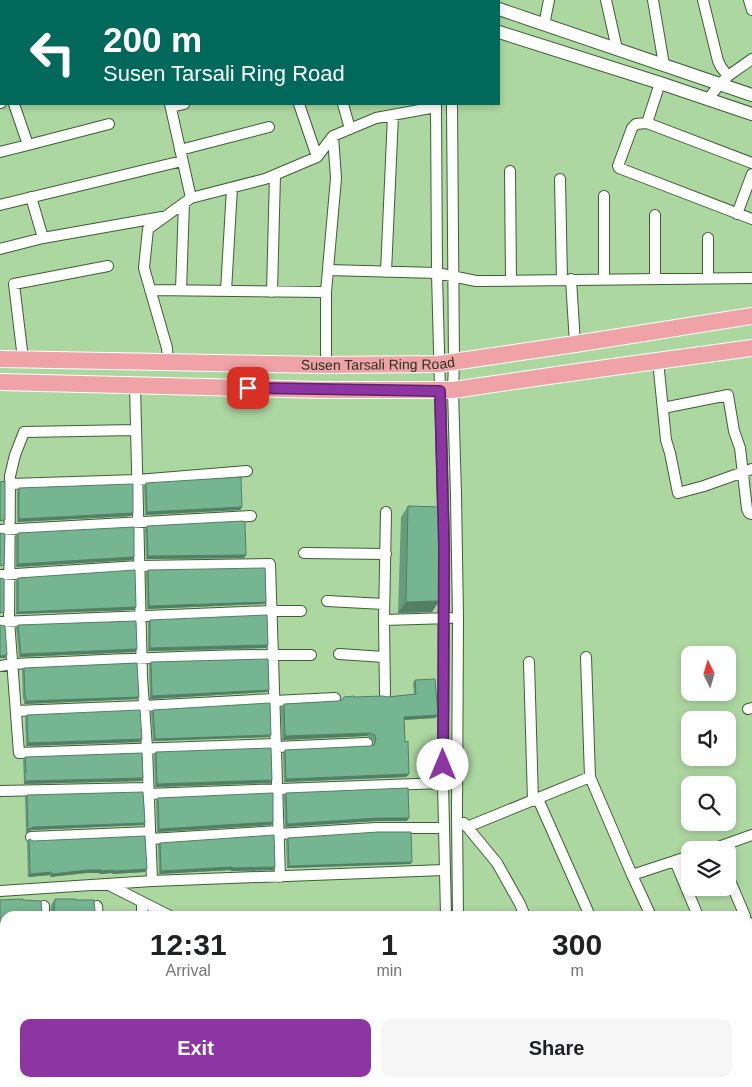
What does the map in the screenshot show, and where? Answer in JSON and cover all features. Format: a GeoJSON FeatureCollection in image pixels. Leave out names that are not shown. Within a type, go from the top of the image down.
{"type":"FeatureCollection","features":[{"type":"Feature","properties":{"kind":"main road","name":"Susen Tarsali Ring Road"},"geometry":{"type":"LineString","coordinates":[[0,359],[326,366],[447,363],[752,316]]}},
{"type":"Feature","properties":{"kind":"main road","name":"Susen Tarsali Ring Road"},"geometry":{"type":"LineString","coordinates":[[0,382],[446,391],[752,348]]}},
{"type":"Feature","properties":{"kind":"street"},"geometry":{"type":"LineString","coordinates":[[544,25],[549,0]]}},
{"type":"Feature","properties":{"kind":"street"},"geometry":{"type":"LineString","coordinates":[[606,0],[617,49]]}},
{"type":"Feature","properties":{"kind":"street"},"geometry":{"type":"LineString","coordinates":[[653,0],[664,65]]}},
{"type":"Feature","properties":{"kind":"street"},"geometry":{"type":"LineString","coordinates":[[703,0],[724,80]]}},
{"type":"Feature","properties":{"kind":"street"},"geometry":{"type":"LineString","coordinates":[[749,0],[752,10]]}},
{"type":"Feature","properties":{"kind":"street"},"geometry":{"type":"LineString","coordinates":[[500,9],[664,65],[724,80],[752,95]]}},
{"type":"Feature","properties":{"kind":"street"},"geometry":{"type":"LineString","coordinates":[[500,32],[752,114]]}},
{"type":"Feature","properties":{"kind":"street"},"geometry":{"type":"LineString","coordinates":[[708,99],[724,80],[752,59]]}},
{"type":"Feature","properties":{"kind":"street"},"geometry":{"type":"LineString","coordinates":[[647,123],[660,83]]}},
{"type":"Feature","properties":{"kind":"street"},"geometry":{"type":"LineString","coordinates":[[14,105],[28,145]]}},
{"type":"Feature","properties":{"kind":"street"},"geometry":{"type":"LineString","coordinates":[[170,105],[181,156],[187,201],[181,290]]}},
{"type":"Feature","properties":{"kind":"street"},"geometry":{"type":"LineString","coordinates":[[299,105],[317,157]]}},
{"type":"Feature","properties":{"kind":"street"},"geometry":{"type":"LineString","coordinates":[[343,105],[350,129]]}},
{"type":"Feature","properties":{"kind":"street"},"geometry":{"type":"LineString","coordinates":[[168,362],[166,348],[144,268],[148,229],[187,201],[265,179],[317,157],[333,136],[376,118],[436,105],[436,273],[447,363],[446,391],[456,495],[458,911]]}},
{"type":"Feature","properties":{"kind":"street"},"geometry":{"type":"LineString","coordinates":[[446,911],[443,828],[444,547],[446,391],[453,276],[452,105]]}},
{"type":"Feature","properties":{"kind":"street"},"geometry":{"type":"LineString","coordinates":[[386,272],[393,115]]}},
{"type":"Feature","properties":{"kind":"street"},"geometry":{"type":"LineString","coordinates":[[752,162],[647,123],[636,124],[632,128],[618,166],[752,219]]}},
{"type":"Feature","properties":{"kind":"street"},"geometry":{"type":"LineString","coordinates":[[0,152],[109,124]]}},
{"type":"Feature","properties":{"kind":"street"},"geometry":{"type":"LineString","coordinates":[[0,205],[181,156],[269,127]]}},
{"type":"Feature","properties":{"kind":"street"},"geometry":{"type":"LineString","coordinates":[[326,366],[326,292],[336,178],[333,136]]}},
{"type":"Feature","properties":{"kind":"street"},"geometry":{"type":"LineString","coordinates":[[510,171],[511,280]]}},
{"type":"Feature","properties":{"kind":"street"},"geometry":{"type":"LineString","coordinates":[[738,214],[752,174]]}},
{"type":"Feature","properties":{"kind":"street"},"geometry":{"type":"LineString","coordinates":[[272,292],[275,175]]}},
{"type":"Feature","properties":{"kind":"street"},"geometry":{"type":"LineString","coordinates":[[560,179],[566,280],[576,344]]}},
{"type":"Feature","properties":{"kind":"street"},"geometry":{"type":"LineString","coordinates":[[226,291],[232,188]]}},
{"type":"Feature","properties":{"kind":"street"},"geometry":{"type":"LineString","coordinates":[[604,196],[604,279]]}},
{"type":"Feature","properties":{"kind":"street"},"geometry":{"type":"LineString","coordinates":[[31,197],[42,238]]}},
{"type":"Feature","properties":{"kind":"street"},"geometry":{"type":"LineString","coordinates":[[655,215],[655,279]]}},
{"type":"Feature","properties":{"kind":"street"},"geometry":{"type":"LineString","coordinates":[[0,249],[42,238],[164,217]]}},
{"type":"Feature","properties":{"kind":"street"},"geometry":{"type":"LineString","coordinates":[[708,238],[708,278]]}},
{"type":"Feature","properties":{"kind":"street"},"geometry":{"type":"LineString","coordinates":[[23,360],[14,284],[108,266]]}},
{"type":"Feature","properties":{"kind":"street"},"geometry":{"type":"LineString","coordinates":[[328,270],[436,273],[476,281],[752,278]]}},
{"type":"Feature","properties":{"kind":"street"},"geometry":{"type":"LineString","coordinates":[[150,290],[326,292]]}},
{"type":"Feature","properties":{"kind":"street"},"geometry":{"type":"LineString","coordinates":[[658,361],[666,440],[678,493],[747,471]]}},
{"type":"Feature","properties":{"kind":"street"},"geometry":{"type":"LineString","coordinates":[[134,385],[143,706],[147,748],[152,881]]}},
{"type":"Feature","properties":{"kind":"street"},"geometry":{"type":"LineString","coordinates":[[663,408],[728,396],[734,432],[747,471],[747,509],[752,514]]}},
{"type":"Feature","properties":{"kind":"street"},"geometry":{"type":"LineString","coordinates":[[136,430],[24,432],[14,455],[7,479],[4,622],[12,664],[19,753],[147,748],[367,744]]}},
{"type":"Feature","properties":{"kind":"street"},"geometry":{"type":"LineString","coordinates":[[7,479],[137,480],[247,471]]}},
{"type":"Feature","properties":{"kind":"street"},"geometry":{"type":"LineString","coordinates":[[384,694],[386,512]]}},
{"type":"Feature","properties":{"kind":"street"},"geometry":{"type":"LineString","coordinates":[[5,530],[251,516]]}},
{"type":"Feature","properties":{"kind":"street"},"geometry":{"type":"LineString","coordinates":[[304,553],[386,554]]}},
{"type":"Feature","properties":{"kind":"street"},"geometry":{"type":"LineString","coordinates":[[4,575],[139,566],[270,564],[280,876]]}},
{"type":"Feature","properties":{"kind":"street"},"geometry":{"type":"LineString","coordinates":[[327,601],[384,604]]}},
{"type":"Feature","properties":{"kind":"street"},"geometry":{"type":"LineString","coordinates":[[4,622],[301,611]]}},
{"type":"Feature","properties":{"kind":"street"},"geometry":{"type":"LineString","coordinates":[[384,620],[458,618]]}},
{"type":"Feature","properties":{"kind":"street"},"geometry":{"type":"LineString","coordinates":[[339,654],[384,657]]}},
{"type":"Feature","properties":{"kind":"street"},"geometry":{"type":"LineString","coordinates":[[0,666],[142,659],[311,655]]}},
{"type":"Feature","properties":{"kind":"street"},"geometry":{"type":"LineString","coordinates":[[586,657],[590,777],[649,911]]}},
{"type":"Feature","properties":{"kind":"street"},"geometry":{"type":"LineString","coordinates":[[529,662],[535,800],[588,911]]}},
{"type":"Feature","properties":{"kind":"street"},"geometry":{"type":"LineString","coordinates":[[16,710],[335,698]]}},
{"type":"Feature","properties":{"kind":"street"},"geometry":{"type":"LineString","coordinates":[[467,828],[590,777]]}},
{"type":"Feature","properties":{"kind":"street"},"geometry":{"type":"LineString","coordinates":[[0,791],[277,789],[443,783]]}},
{"type":"Feature","properties":{"kind":"street"},"geometry":{"type":"LineString","coordinates":[[444,808],[456,815],[497,863],[523,911]]}},
{"type":"Feature","properties":{"kind":"street"},"geometry":{"type":"LineString","coordinates":[[31,836],[279,833],[376,828],[443,828]]}},
{"type":"Feature","properties":{"kind":"street"},"geometry":{"type":"LineString","coordinates":[[736,841],[752,835]]}},
{"type":"Feature","properties":{"kind":"street"},"geometry":{"type":"LineString","coordinates":[[632,875],[681,859]]}},
{"type":"Feature","properties":{"kind":"street"},"geometry":{"type":"LineString","coordinates":[[675,861],[696,911]]}},
{"type":"Feature","properties":{"kind":"street"},"geometry":{"type":"LineString","coordinates":[[0,892],[152,881],[444,870]]}},
{"type":"Feature","properties":{"kind":"street"},"geometry":{"type":"LineString","coordinates":[[106,884],[160,911]]}},
{"type":"Feature","properties":{"kind":"street"},"geometry":{"type":"LineString","coordinates":[[736,895],[743,911]]}},
{"type":"Feature","properties":{"kind":"street"},"geometry":{"type":"LineString","coordinates":[[142,902],[142,911]]}},
{"type":"Feature","properties":{"kind":"building"},"geometry":{"type":"Polygon","coordinates":[[[241,477],[242,507],[147,512],[146,483],[241,477]]]}},
{"type":"Feature","properties":{"kind":"building"},"geometry":{"type":"Polygon","coordinates":[[[5,481],[5,520],[0,521],[0,482],[5,481]]]}},
{"type":"Feature","properties":{"kind":"building"},"geometry":{"type":"Polygon","coordinates":[[[133,484],[133,513],[19,519],[19,488],[133,484]]]}},
{"type":"Feature","properties":{"kind":"building"},"geometry":{"type":"Polygon","coordinates":[[[408,506],[441,507],[439,601],[406,602],[408,506]]]}},
{"type":"Feature","properties":{"kind":"building"},"geometry":{"type":"Polygon","coordinates":[[[245,522],[246,555],[148,556],[147,526],[245,522]]]}},
{"type":"Feature","properties":{"kind":"building"},"geometry":{"type":"Polygon","coordinates":[[[134,527],[134,557],[18,564],[18,533],[134,527]]]}},
{"type":"Feature","properties":{"kind":"building"},"geometry":{"type":"Polygon","coordinates":[[[0,533],[5,534],[4,565],[0,566],[0,533]]]}},
{"type":"Feature","properties":{"kind":"building"},"geometry":{"type":"Polygon","coordinates":[[[265,568],[266,602],[149,606],[148,570],[265,568]]]}},
{"type":"Feature","properties":{"kind":"building"},"geometry":{"type":"Polygon","coordinates":[[[135,570],[136,607],[18,612],[18,578],[135,570]]]}},
{"type":"Feature","properties":{"kind":"building"},"geometry":{"type":"Polygon","coordinates":[[[0,578],[4,579],[4,612],[0,613],[0,578]]]}},
{"type":"Feature","properties":{"kind":"building"},"geometry":{"type":"Polygon","coordinates":[[[267,615],[268,645],[150,648],[150,620],[267,615]]]}},
{"type":"Feature","properties":{"kind":"building"},"geometry":{"type":"Polygon","coordinates":[[[136,621],[137,649],[21,654],[18,625],[136,621]]]}},
{"type":"Feature","properties":{"kind":"building"},"geometry":{"type":"Polygon","coordinates":[[[0,625],[5,626],[7,655],[0,656],[0,625]]]}},
{"type":"Feature","properties":{"kind":"building"},"geometry":{"type":"Polygon","coordinates":[[[268,659],[269,690],[152,696],[151,662],[268,659]]]}},
{"type":"Feature","properties":{"kind":"building"},"geometry":{"type":"Polygon","coordinates":[[[137,663],[139,697],[26,701],[24,668],[137,663]]]}},
{"type":"Feature","properties":{"kind":"building"},"geometry":{"type":"Polygon","coordinates":[[[435,679],[438,715],[404,717],[405,742],[408,741],[409,774],[286,779],[285,750],[370,746],[374,745],[376,740],[375,735],[369,733],[285,736],[284,704],[338,701],[344,697],[354,696],[388,697],[416,694],[415,680],[435,679]]]}},
{"type":"Feature","properties":{"kind":"building"},"geometry":{"type":"Polygon","coordinates":[[[270,703],[271,735],[155,739],[153,710],[270,703]]]}},
{"type":"Feature","properties":{"kind":"building"},"geometry":{"type":"Polygon","coordinates":[[[140,710],[142,739],[28,743],[27,715],[140,710]]]}},
{"type":"Feature","properties":{"kind":"building"},"geometry":{"type":"Polygon","coordinates":[[[271,748],[272,780],[157,784],[156,752],[271,748]]]}},
{"type":"Feature","properties":{"kind":"building"},"geometry":{"type":"Polygon","coordinates":[[[142,753],[143,778],[25,781],[25,757],[142,753]]]}},
{"type":"Feature","properties":{"kind":"building"},"geometry":{"type":"Polygon","coordinates":[[[408,788],[409,818],[378,818],[287,824],[286,793],[408,788]]]}},
{"type":"Feature","properties":{"kind":"building"},"geometry":{"type":"Polygon","coordinates":[[[143,792],[145,823],[33,827],[28,830],[27,795],[143,792]]]}},
{"type":"Feature","properties":{"kind":"building"},"geometry":{"type":"Polygon","coordinates":[[[273,793],[273,822],[159,829],[158,798],[273,793]]]}},
{"type":"Feature","properties":{"kind":"building"},"geometry":{"type":"Polygon","coordinates":[[[378,832],[411,832],[412,862],[289,866],[288,838],[378,832]]]}},
{"type":"Feature","properties":{"kind":"building"},"geometry":{"type":"Polygon","coordinates":[[[274,835],[275,867],[232,867],[161,871],[160,843],[274,835]]]}},
{"type":"Feature","properties":{"kind":"building"},"geometry":{"type":"Polygon","coordinates":[[[145,836],[147,869],[88,870],[52,874],[52,872],[30,874],[29,839],[33,841],[145,836]]]}},
{"type":"Feature","properties":{"kind":"building"},"geometry":{"type":"Polygon","coordinates":[[[23,899],[41,901],[42,911],[0,911],[0,900],[23,899]]]}},
{"type":"Feature","properties":{"kind":"building"},"geometry":{"type":"Polygon","coordinates":[[[55,899],[94,900],[95,911],[54,911],[55,899]]]}},
{"type":"Feature","properties":{"kind":"route"},"geometry":{"type":"LineString","coordinates":[[248,388],[440,391],[444,547],[443,765]]}}]}
